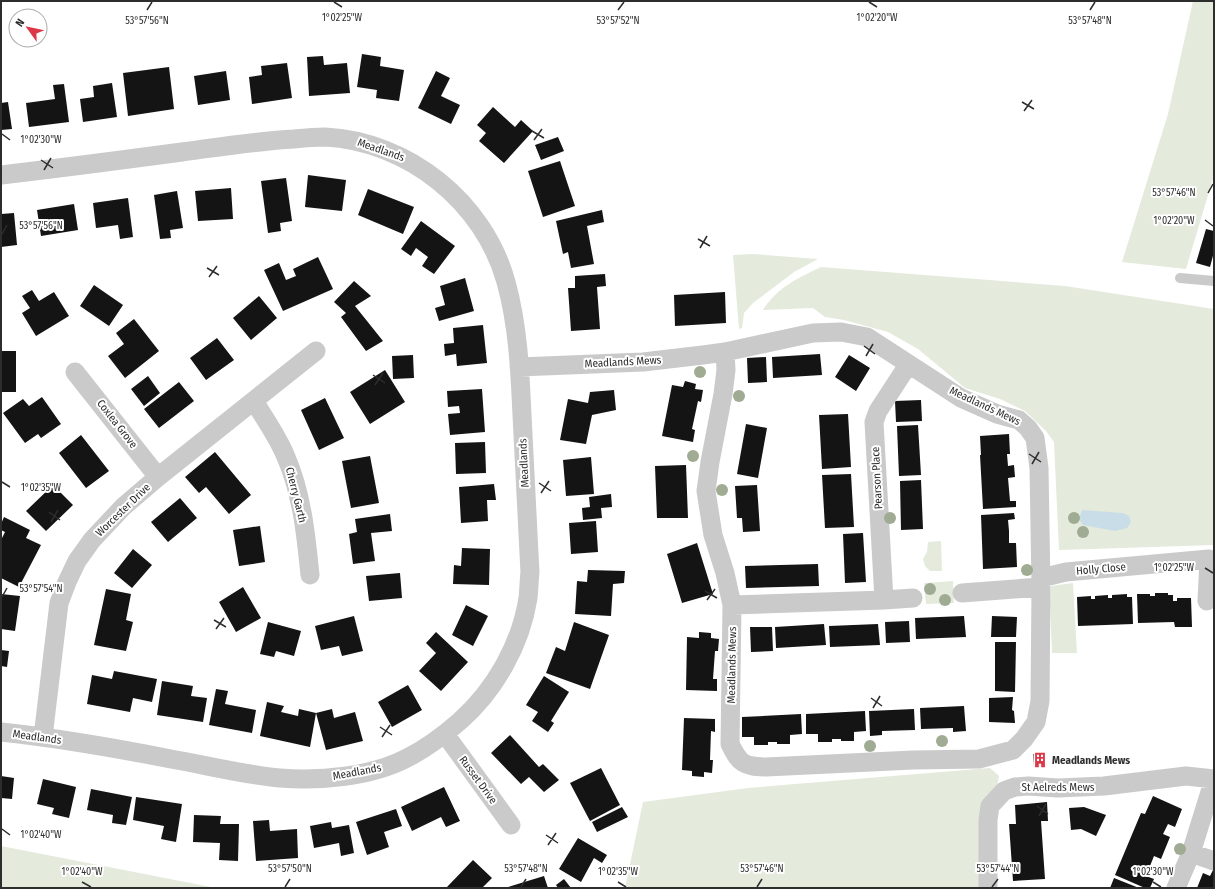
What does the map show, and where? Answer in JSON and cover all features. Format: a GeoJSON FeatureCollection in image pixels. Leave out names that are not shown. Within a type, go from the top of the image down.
{"type":"FeatureCollection","features":[{"type":"Feature","properties":{"kind":"street","name":"Meadlands"},"geometry":{"type":"LineString","coordinates":[[1,175],[266,140],[324,137],[353,140],[385,149],[410,161],[438,180],[462,202],[484,231],[498,259],[506,280],[514,313],[519,367],[530,572],[528,599],[521,626],[510,655],[493,684],[474,709],[445,734],[428,746],[406,759],[377,770],[345,776],[312,779],[279,778],[43,737],[1,732]]}},
{"type":"Feature","properties":{"kind":"street","name":"Meadlands Mews"},"geometry":{"type":"LineString","coordinates":[[519,367],[642,362],[725,352],[813,333],[841,332],[867,337],[961,398],[997,414],[1019,420],[1028,428],[1035,438],[1039,468],[1041,582],[1040,701],[1036,722],[1024,739],[1013,750],[977,759],[913,760],[774,766],[749,766],[737,758],[730,744],[732,605],[726,573],[713,535],[706,491],[723,394],[726,370],[725,352]]}},
{"type":"Feature","properties":{"kind":"street","name":"Worcester Drive"},"geometry":{"type":"LineString","coordinates":[[43,737],[59,603],[77,561],[92,540],[123,507],[158,477],[316,351]]}},
{"type":"Feature","properties":{"kind":"street","name":"Pearson Place"},"geometry":{"type":"LineString","coordinates":[[884,600],[874,422],[878,411],[908,365]]}},
{"type":"Feature","properties":{"kind":"street","name":"Coxlea Grove"},"geometry":{"type":"LineString","coordinates":[[76,372],[158,477]]}},
{"type":"Feature","properties":{"kind":"street","name":"Cherry Garth"},"geometry":{"type":"LineString","coordinates":[[254,401],[272,429],[286,456],[295,481],[302,510],[310,575]]}},
{"type":"Feature","properties":{"kind":"street","name":"Holly Close"},"geometry":{"type":"LineString","coordinates":[[1041,582],[1066,572],[1211,559],[1207,601]]}},
{"type":"Feature","properties":{"kind":"street"},"geometry":{"type":"LineString","coordinates":[[962,593],[1041,582]]}},
{"type":"Feature","properties":{"kind":"street"},"geometry":{"type":"LineString","coordinates":[[732,605],[913,598]]}},
{"type":"Feature","properties":{"kind":"street","name":"Russet Drive"},"geometry":{"type":"LineString","coordinates":[[445,734],[512,825]]}},
{"type":"Feature","properties":{"kind":"street","name":"St Aelreds Mews"},"geometry":{"type":"LineString","coordinates":[[988,888],[990,806],[1004,791],[1015,787],[1028,786],[1058,788],[1104,786],[1186,776],[1214,779]]}},
{"type":"Feature","properties":{"kind":"street"},"geometry":{"type":"LineString","coordinates":[[1176,888],[1191,853],[1214,779]]}},
{"type":"Feature","properties":{"kind":"street"},"geometry":{"type":"LineString","coordinates":[[1191,853],[1214,862]]}},
{"type":"Feature","properties":{"kind":"lane"},"geometry":{"type":"LineString","coordinates":[[1180,278],[1214,281]]}},
{"type":"Feature","properties":{"kind":"shaded area"},"geometry":{"type":"Polygon","coordinates":[[[1193,1],[1214,1],[1214,175],[1186,269],[1122,262],[1168,114],[1193,1]]]}},
{"type":"Feature","properties":{"kind":"shaded area"},"geometry":{"type":"Polygon","coordinates":[[[753,254],[818,259],[794,272],[753,303],[744,313],[742,328],[739,329],[733,255],[753,254]]]}},
{"type":"Feature","properties":{"kind":"shaded area"},"geometry":{"type":"Polygon","coordinates":[[[821,267],[1065,286],[1214,309],[1214,545],[1059,550],[1054,442],[1046,431],[1025,411],[1000,399],[965,388],[918,349],[888,332],[844,320],[825,317],[813,308],[763,310],[781,289],[821,267]]]}},
{"type":"Feature","properties":{"kind":"shaded area"},"geometry":{"type":"Polygon","coordinates":[[[941,541],[942,571],[930,571],[925,566],[923,559],[927,552],[928,542],[941,541]]]}},
{"type":"Feature","properties":{"kind":"shaded area"},"geometry":{"type":"Polygon","coordinates":[[[953,581],[954,603],[926,604],[924,583],[953,581]]]}},
{"type":"Feature","properties":{"kind":"shaded area"},"geometry":{"type":"Polygon","coordinates":[[[1073,583],[1077,653],[1052,653],[1050,604],[1051,586],[1073,583]]]}},
{"type":"Feature","properties":{"kind":"shaded area"},"geometry":{"type":"Polygon","coordinates":[[[990,768],[999,776],[979,888],[625,888],[643,802],[748,788],[990,768]]]}},
{"type":"Feature","properties":{"kind":"shaded area"},"geometry":{"type":"Polygon","coordinates":[[[1,846],[216,888],[1,888],[1,846]]]}},
{"type":"Feature","properties":{"kind":"water"},"geometry":{"type":"Polygon","coordinates":[[[1082,510],[1123,513],[1129,516],[1131,522],[1127,528],[1115,531],[1083,525],[1079,519],[1082,510]]]}},
{"type":"Feature","properties":{"kind":"building"},"geometry":{"type":"Polygon","coordinates":[[[362,54],[381,57],[380,66],[404,70],[399,101],[376,98],[377,90],[357,87],[362,54]]]}},
{"type":"Feature","properties":{"kind":"building"},"geometry":{"type":"Polygon","coordinates":[[[323,56],[324,65],[347,63],[350,93],[309,96],[307,57],[323,56]]]}},
{"type":"Feature","properties":{"kind":"building"},"geometry":{"type":"Polygon","coordinates":[[[287,63],[292,98],[252,104],[249,77],[262,75],[261,66],[287,63]]]}},
{"type":"Feature","properties":{"kind":"building"},"geometry":{"type":"Polygon","coordinates":[[[169,67],[174,109],[128,116],[123,73],[169,67]]]}},
{"type":"Feature","properties":{"kind":"building"},"geometry":{"type":"Polygon","coordinates":[[[226,71],[230,100],[198,105],[194,76],[226,71]]]}},
{"type":"Feature","properties":{"kind":"building"},"geometry":{"type":"Polygon","coordinates":[[[436,71],[450,78],[441,96],[460,105],[451,124],[418,108],[436,71]]]}},
{"type":"Feature","properties":{"kind":"building"},"geometry":{"type":"Polygon","coordinates":[[[112,83],[117,117],[83,122],[80,99],[94,97],[93,86],[112,83]]]}},
{"type":"Feature","properties":{"kind":"building"},"geometry":{"type":"Polygon","coordinates":[[[64,84],[69,122],[29,127],[26,103],[55,99],[53,85],[64,84]]]}},
{"type":"Feature","properties":{"kind":"building"},"geometry":{"type":"Polygon","coordinates":[[[8,102],[12,129],[1,130],[1,103],[8,102]]]}},
{"type":"Feature","properties":{"kind":"building"},"geometry":{"type":"Polygon","coordinates":[[[493,107],[515,127],[521,120],[533,131],[504,163],[479,141],[486,133],[477,125],[493,107]]]}},
{"type":"Feature","properties":{"kind":"building"},"geometry":{"type":"Polygon","coordinates":[[[558,137],[564,151],[541,160],[535,145],[558,137]]]}},
{"type":"Feature","properties":{"kind":"building"},"geometry":{"type":"Polygon","coordinates":[[[560,161],[575,206],[543,217],[528,171],[560,161]]]}},
{"type":"Feature","properties":{"kind":"building"},"geometry":{"type":"Polygon","coordinates":[[[308,175],[346,180],[342,211],[305,207],[308,175]]]}},
{"type":"Feature","properties":{"kind":"building"},"geometry":{"type":"Polygon","coordinates":[[[286,178],[292,221],[280,223],[281,231],[268,233],[261,181],[286,178]]]}},
{"type":"Feature","properties":{"kind":"building"},"geometry":{"type":"Polygon","coordinates":[[[231,188],[233,219],[198,221],[195,191],[231,188]]]}},
{"type":"Feature","properties":{"kind":"building"},"geometry":{"type":"Polygon","coordinates":[[[368,189],[414,207],[403,234],[358,215],[368,189]]]}},
{"type":"Feature","properties":{"kind":"building"},"geometry":{"type":"Polygon","coordinates":[[[177,191],[183,228],[170,230],[171,238],[160,239],[154,195],[177,191]]]}},
{"type":"Feature","properties":{"kind":"building"},"geometry":{"type":"Polygon","coordinates":[[[128,198],[133,237],[120,239],[118,225],[96,228],[93,203],[128,198]]]}},
{"type":"Feature","properties":{"kind":"building"},"geometry":{"type":"Polygon","coordinates":[[[74,204],[78,230],[41,236],[37,210],[74,204]]]}},
{"type":"Feature","properties":{"kind":"building"},"geometry":{"type":"Polygon","coordinates":[[[602,210],[604,222],[587,226],[594,264],[571,268],[568,252],[563,254],[556,221],[602,210]]]}},
{"type":"Feature","properties":{"kind":"building"},"geometry":{"type":"Polygon","coordinates":[[[14,213],[17,245],[1,247],[1,214],[14,213]]]}},
{"type":"Feature","properties":{"kind":"building"},"geometry":{"type":"Polygon","coordinates":[[[421,221],[455,246],[434,274],[422,266],[428,257],[416,248],[411,256],[401,249],[421,221]]]}},
{"type":"Feature","properties":{"kind":"building"},"geometry":{"type":"Polygon","coordinates":[[[1206,229],[1214,231],[1214,252],[1210,267],[1196,263],[1206,229]]]}},
{"type":"Feature","properties":{"kind":"building"},"geometry":{"type":"Polygon","coordinates":[[[318,257],[333,289],[283,311],[264,270],[279,263],[286,280],[296,276],[293,269],[318,257]]]}},
{"type":"Feature","properties":{"kind":"building"},"geometry":{"type":"Polygon","coordinates":[[[605,274],[606,286],[597,287],[600,329],[571,331],[568,288],[575,288],[575,276],[605,274]]]}},
{"type":"Feature","properties":{"kind":"building"},"geometry":{"type":"Polygon","coordinates":[[[465,278],[474,311],[439,321],[435,308],[445,305],[440,286],[465,278]]]}},
{"type":"Feature","properties":{"kind":"building"},"geometry":{"type":"Polygon","coordinates":[[[354,281],[371,296],[355,306],[383,341],[366,351],[341,317],[346,313],[334,302],[354,281]]]}},
{"type":"Feature","properties":{"kind":"building"},"geometry":{"type":"Polygon","coordinates":[[[94,285],[123,305],[109,326],[80,306],[94,285]]]}},
{"type":"Feature","properties":{"kind":"building"},"geometry":{"type":"Polygon","coordinates":[[[32,290],[39,301],[54,292],[69,316],[36,336],[22,313],[30,308],[22,296],[32,290]]]}},
{"type":"Feature","properties":{"kind":"building"},"geometry":{"type":"Polygon","coordinates":[[[725,292],[726,323],[675,326],[674,295],[725,292]]]}},
{"type":"Feature","properties":{"kind":"building"},"geometry":{"type":"Polygon","coordinates":[[[259,296],[277,318],[251,340],[233,318],[259,296]]]}},
{"type":"Feature","properties":{"kind":"building"},"geometry":{"type":"Polygon","coordinates":[[[134,319],[159,351],[125,378],[108,356],[124,344],[116,333],[134,319]]]}},
{"type":"Feature","properties":{"kind":"building"},"geometry":{"type":"Polygon","coordinates":[[[483,325],[487,363],[457,366],[456,354],[445,356],[444,344],[454,343],[453,328],[483,325]]]}},
{"type":"Feature","properties":{"kind":"building"},"geometry":{"type":"Polygon","coordinates":[[[217,338],[234,360],[206,380],[190,358],[217,338]]]}},
{"type":"Feature","properties":{"kind":"building"},"geometry":{"type":"Polygon","coordinates":[[[1,351],[16,351],[16,392],[1,392],[1,351]]]}},
{"type":"Feature","properties":{"kind":"building"},"geometry":{"type":"Polygon","coordinates":[[[820,354],[822,375],[773,378],[772,357],[820,354]]]}},
{"type":"Feature","properties":{"kind":"building"},"geometry":{"type":"Polygon","coordinates":[[[413,355],[414,378],[393,379],[392,356],[413,355]]]}},
{"type":"Feature","properties":{"kind":"building"},"geometry":{"type":"Polygon","coordinates":[[[849,355],[870,368],[856,391],[835,377],[849,355]]]}},
{"type":"Feature","properties":{"kind":"building"},"geometry":{"type":"Polygon","coordinates":[[[766,357],[767,382],[748,383],[747,358],[766,357]]]}},
{"type":"Feature","properties":{"kind":"building"},"geometry":{"type":"Polygon","coordinates":[[[385,370],[405,402],[370,424],[350,392],[385,370]]]}},
{"type":"Feature","properties":{"kind":"building"},"geometry":{"type":"Polygon","coordinates":[[[148,376],[160,393],[144,406],[131,389],[148,376]]]}},
{"type":"Feature","properties":{"kind":"building"},"geometry":{"type":"Polygon","coordinates":[[[685,381],[696,384],[695,389],[703,390],[701,402],[698,401],[692,429],[695,430],[693,442],[662,436],[672,385],[683,387],[685,381]]]}},
{"type":"Feature","properties":{"kind":"building"},"geometry":{"type":"Polygon","coordinates":[[[179,382],[194,401],[159,428],[144,409],[179,382]]]}},
{"type":"Feature","properties":{"kind":"building"},"geometry":{"type":"Polygon","coordinates":[[[482,389],[485,432],[450,435],[448,414],[460,413],[459,406],[448,407],[447,391],[482,389]]]}},
{"type":"Feature","properties":{"kind":"building"},"geometry":{"type":"Polygon","coordinates":[[[614,390],[616,410],[592,415],[586,444],[560,440],[568,399],[588,403],[590,392],[614,390]]]}},
{"type":"Feature","properties":{"kind":"building"},"geometry":{"type":"Polygon","coordinates":[[[42,397],[61,424],[41,438],[38,434],[25,443],[3,413],[23,399],[29,406],[42,397]]]}},
{"type":"Feature","properties":{"kind":"building"},"geometry":{"type":"Polygon","coordinates":[[[325,398],[344,438],[319,450],[301,410],[325,398]]]}},
{"type":"Feature","properties":{"kind":"building"},"geometry":{"type":"Polygon","coordinates":[[[921,400],[922,421],[896,422],[895,401],[921,400]]]}},
{"type":"Feature","properties":{"kind":"building"},"geometry":{"type":"Polygon","coordinates":[[[848,414],[851,467],[822,469],[819,415],[848,414]]]}},
{"type":"Feature","properties":{"kind":"building"},"geometry":{"type":"Polygon","coordinates":[[[746,424],[767,428],[758,478],[737,474],[746,424]]]}},
{"type":"Feature","properties":{"kind":"building"},"geometry":{"type":"Polygon","coordinates":[[[918,425],[921,475],[899,476],[897,426],[918,425]]]}},
{"type":"Feature","properties":{"kind":"building"},"geometry":{"type":"Polygon","coordinates":[[[1009,434],[1010,454],[1007,454],[1008,466],[1014,465],[1015,477],[1008,478],[1010,501],[1016,501],[1016,507],[983,509],[980,436],[1009,434]]]}},
{"type":"Feature","properties":{"kind":"building"},"geometry":{"type":"Polygon","coordinates":[[[81,435],[109,471],[86,488],[59,453],[81,435]]]}},
{"type":"Feature","properties":{"kind":"building"},"geometry":{"type":"Polygon","coordinates":[[[485,442],[486,473],[456,474],[455,443],[485,442]]]}},
{"type":"Feature","properties":{"kind":"building"},"geometry":{"type":"Polygon","coordinates":[[[215,452],[251,495],[229,514],[206,487],[199,493],[185,477],[215,452]]]}},
{"type":"Feature","properties":{"kind":"building"},"geometry":{"type":"Polygon","coordinates":[[[370,456],[379,503],[351,508],[342,461],[370,456]]]}},
{"type":"Feature","properties":{"kind":"building"},"geometry":{"type":"Polygon","coordinates":[[[591,457],[594,494],[566,496],[563,460],[591,457]]]}},
{"type":"Feature","properties":{"kind":"building"},"geometry":{"type":"Polygon","coordinates":[[[686,465],[688,518],[657,518],[655,466],[686,465]]]}},
{"type":"Feature","properties":{"kind":"building"},"geometry":{"type":"Polygon","coordinates":[[[851,474],[854,527],[825,528],[822,475],[851,474]]]}},
{"type":"Feature","properties":{"kind":"building"},"geometry":{"type":"Polygon","coordinates":[[[921,480],[923,529],[901,530],[900,481],[921,480]]]}},
{"type":"Feature","properties":{"kind":"building"},"geometry":{"type":"Polygon","coordinates":[[[494,484],[496,500],[487,500],[488,521],[461,523],[459,487],[494,484]]]}},
{"type":"Feature","properties":{"kind":"building"},"geometry":{"type":"Polygon","coordinates":[[[53,485],[73,505],[46,531],[26,511],[53,485]]]}},
{"type":"Feature","properties":{"kind":"building"},"geometry":{"type":"Polygon","coordinates":[[[757,485],[760,531],[743,532],[742,518],[737,518],[735,486],[757,485]]]}},
{"type":"Feature","properties":{"kind":"building"},"geometry":{"type":"Polygon","coordinates":[[[611,494],[612,507],[601,508],[602,518],[583,520],[582,508],[590,507],[589,497],[611,494]]]}},
{"type":"Feature","properties":{"kind":"building"},"geometry":{"type":"Polygon","coordinates":[[[180,498],[197,518],[168,542],[151,522],[180,498]]]}},
{"type":"Feature","properties":{"kind":"building"},"geometry":{"type":"Polygon","coordinates":[[[1014,513],[1015,519],[1008,520],[1009,543],[1016,543],[1017,567],[983,569],[981,515],[1014,513]]]}},
{"type":"Feature","properties":{"kind":"building"},"geometry":{"type":"Polygon","coordinates":[[[390,514],[392,531],[371,533],[375,561],[353,564],[349,534],[357,532],[355,519],[390,514]]]}},
{"type":"Feature","properties":{"kind":"building"},"geometry":{"type":"Polygon","coordinates":[[[4,517],[30,530],[26,538],[41,545],[19,587],[1,578],[1,540],[5,532],[1,530],[1,524],[4,517]]]}},
{"type":"Feature","properties":{"kind":"building"},"geometry":{"type":"Polygon","coordinates":[[[596,521],[598,552],[571,554],[569,523],[596,521]]]}},
{"type":"Feature","properties":{"kind":"building"},"geometry":{"type":"Polygon","coordinates":[[[260,526],[265,562],[239,566],[233,530],[260,526]]]}},
{"type":"Feature","properties":{"kind":"building"},"geometry":{"type":"Polygon","coordinates":[[[863,533],[866,582],[845,583],[843,534],[863,533]]]}},
{"type":"Feature","properties":{"kind":"building"},"geometry":{"type":"Polygon","coordinates":[[[697,543],[713,594],[682,603],[667,554],[697,543]]]}},
{"type":"Feature","properties":{"kind":"building"},"geometry":{"type":"Polygon","coordinates":[[[462,548],[490,549],[489,585],[453,584],[454,565],[461,566],[462,548]]]}},
{"type":"Feature","properties":{"kind":"building"},"geometry":{"type":"Polygon","coordinates":[[[133,549],[152,565],[132,588],[114,573],[133,549]]]}},
{"type":"Feature","properties":{"kind":"building"},"geometry":{"type":"Polygon","coordinates":[[[818,564],[819,586],[746,588],[745,566],[818,564]]]}},
{"type":"Feature","properties":{"kind":"building"},"geometry":{"type":"Polygon","coordinates":[[[588,570],[625,571],[624,583],[613,584],[611,616],[575,614],[577,581],[587,582],[588,570]]]}},
{"type":"Feature","properties":{"kind":"building"},"geometry":{"type":"Polygon","coordinates":[[[400,573],[402,598],[369,601],[366,576],[400,573]]]}},
{"type":"Feature","properties":{"kind":"building"},"geometry":{"type":"Polygon","coordinates":[[[243,587],[261,618],[236,632],[219,602],[243,587]]]}},
{"type":"Feature","properties":{"kind":"building"},"geometry":{"type":"Polygon","coordinates":[[[106,589],[131,594],[126,620],[133,622],[126,651],[94,645],[106,589]]]}},
{"type":"Feature","properties":{"kind":"building"},"geometry":{"type":"Polygon","coordinates":[[[1155,593],[1168,593],[1168,595],[1173,595],[1173,601],[1177,601],[1177,598],[1191,598],[1192,627],[1175,627],[1174,622],[1138,623],[1137,594],[1150,594],[1150,596],[1155,596],[1155,593]]]}},
{"type":"Feature","properties":{"kind":"building"},"geometry":{"type":"Polygon","coordinates":[[[1,594],[20,596],[15,631],[1,629],[1,594]]]}},
{"type":"Feature","properties":{"kind":"building"},"geometry":{"type":"Polygon","coordinates":[[[1127,594],[1127,597],[1132,597],[1133,624],[1078,626],[1077,597],[1091,596],[1091,599],[1095,599],[1095,596],[1108,595],[1108,598],[1112,598],[1112,595],[1127,594]]]}},
{"type":"Feature","properties":{"kind":"building"},"geometry":{"type":"Polygon","coordinates":[[[466,605],[488,616],[473,646],[452,635],[466,605]]]}},
{"type":"Feature","properties":{"kind":"building"},"geometry":{"type":"Polygon","coordinates":[[[354,616],[363,651],[342,656],[339,646],[321,650],[315,626],[354,616]]]}},
{"type":"Feature","properties":{"kind":"building"},"geometry":{"type":"Polygon","coordinates":[[[964,616],[966,637],[916,639],[915,618],[964,616]]]}},
{"type":"Feature","properties":{"kind":"building"},"geometry":{"type":"Polygon","coordinates":[[[992,616],[1017,617],[1016,637],[991,637],[992,616]]]}},
{"type":"Feature","properties":{"kind":"building"},"geometry":{"type":"Polygon","coordinates":[[[909,621],[910,642],[886,643],[885,622],[909,621]]]}},
{"type":"Feature","properties":{"kind":"building"},"geometry":{"type":"Polygon","coordinates":[[[268,622],[301,631],[294,656],[276,651],[274,657],[260,654],[268,622]]]}},
{"type":"Feature","properties":{"kind":"building"},"geometry":{"type":"Polygon","coordinates":[[[574,622],[609,635],[590,689],[546,673],[556,647],[565,651],[574,622]]]}},
{"type":"Feature","properties":{"kind":"building"},"geometry":{"type":"Polygon","coordinates":[[[824,624],[826,645],[776,648],[775,627],[824,624]]]}},
{"type":"Feature","properties":{"kind":"building"},"geometry":{"type":"Polygon","coordinates":[[[878,624],[880,645],[830,647],[829,626],[878,624]]]}},
{"type":"Feature","properties":{"kind":"building"},"geometry":{"type":"Polygon","coordinates":[[[750,627],[772,627],[773,651],[751,652],[750,627]]]}},
{"type":"Feature","properties":{"kind":"building"},"geometry":{"type":"Polygon","coordinates":[[[436,632],[468,662],[441,691],[419,671],[436,653],[426,643],[436,632]]]}},
{"type":"Feature","properties":{"kind":"building"},"geometry":{"type":"Polygon","coordinates":[[[699,632],[711,633],[711,638],[719,639],[718,651],[715,651],[713,679],[717,679],[717,691],[686,690],[687,637],[699,638],[699,632]]]}},
{"type":"Feature","properties":{"kind":"building"},"geometry":{"type":"Polygon","coordinates":[[[995,642],[1016,642],[1015,692],[995,691],[995,642]]]}},
{"type":"Feature","properties":{"kind":"building"},"geometry":{"type":"Polygon","coordinates":[[[1,650],[9,651],[7,667],[1,666],[1,650]]]}},
{"type":"Feature","properties":{"kind":"building"},"geometry":{"type":"Polygon","coordinates":[[[114,671],[157,679],[152,702],[133,698],[130,712],[87,704],[92,675],[112,679],[114,671]]]}},
{"type":"Feature","properties":{"kind":"building"},"geometry":{"type":"Polygon","coordinates":[[[544,676],[569,692],[551,721],[554,723],[548,732],[532,721],[538,712],[526,705],[544,676]]]}},
{"type":"Feature","properties":{"kind":"building"},"geometry":{"type":"Polygon","coordinates":[[[162,681],[193,686],[191,696],[207,698],[203,722],[157,715],[162,681]]]}},
{"type":"Feature","properties":{"kind":"building"},"geometry":{"type":"Polygon","coordinates":[[[408,685],[422,710],[392,727],[378,702],[408,685]]]}},
{"type":"Feature","properties":{"kind":"building"},"geometry":{"type":"Polygon","coordinates":[[[216,689],[228,691],[225,704],[256,710],[252,733],[209,725],[216,689]]]}},
{"type":"Feature","properties":{"kind":"building"},"geometry":{"type":"Polygon","coordinates":[[[1013,697],[1012,710],[1014,711],[1015,723],[989,722],[989,698],[1013,697]]]}},
{"type":"Feature","properties":{"kind":"building"},"geometry":{"type":"Polygon","coordinates":[[[267,702],[284,706],[281,712],[298,716],[299,709],[316,713],[310,747],[260,736],[267,702]]]}},
{"type":"Feature","properties":{"kind":"building"},"geometry":{"type":"Polygon","coordinates":[[[964,706],[966,731],[953,732],[953,728],[921,729],[920,708],[964,706]]]}},
{"type":"Feature","properties":{"kind":"building"},"geometry":{"type":"Polygon","coordinates":[[[332,709],[334,718],[355,712],[363,741],[326,750],[316,713],[332,709]]]}},
{"type":"Feature","properties":{"kind":"building"},"geometry":{"type":"Polygon","coordinates":[[[914,709],[915,730],[882,731],[882,735],[870,736],[869,711],[914,709]]]}},
{"type":"Feature","properties":{"kind":"building"},"geometry":{"type":"Polygon","coordinates":[[[865,711],[866,731],[854,732],[854,741],[832,739],[832,742],[818,742],[818,734],[806,734],[806,714],[865,711]]]}},
{"type":"Feature","properties":{"kind":"building"},"geometry":{"type":"Polygon","coordinates":[[[801,714],[802,734],[790,735],[790,744],[768,742],[768,745],[754,745],[754,737],[742,737],[742,717],[801,714]]]}},
{"type":"Feature","properties":{"kind":"building"},"geometry":{"type":"Polygon","coordinates":[[[684,718],[715,719],[715,732],[711,731],[710,760],[713,760],[712,773],[704,772],[704,777],[692,776],[692,771],[682,770],[684,718]]]}},
{"type":"Feature","properties":{"kind":"building"},"geometry":{"type":"Polygon","coordinates":[[[510,735],[539,767],[543,764],[559,780],[544,792],[529,777],[521,784],[491,753],[510,735]]]}},
{"type":"Feature","properties":{"kind":"building","name":"Meadlands Mews"},"geometry":{"type":"Polygon","coordinates":[[[1046,753],[1046,766],[1034,766],[1033,754],[1046,753]]]}},
{"type":"Feature","properties":{"kind":"building"},"geometry":{"type":"Polygon","coordinates":[[[601,768],[620,805],[590,821],[570,783],[601,768]]]}},
{"type":"Feature","properties":{"kind":"building"},"geometry":{"type":"Polygon","coordinates":[[[1,776],[14,778],[12,799],[1,798],[1,776]]]}},
{"type":"Feature","properties":{"kind":"building"},"geometry":{"type":"Polygon","coordinates":[[[43,779],[76,787],[69,818],[52,814],[54,808],[37,804],[43,779]]]}},
{"type":"Feature","properties":{"kind":"building"},"geometry":{"type":"Polygon","coordinates":[[[444,787],[460,821],[446,827],[441,817],[412,831],[401,807],[444,787]]]}},
{"type":"Feature","properties":{"kind":"building"},"geometry":{"type":"Polygon","coordinates":[[[91,789],[132,797],[126,825],[112,823],[113,815],[87,810],[91,789]]]}},
{"type":"Feature","properties":{"kind":"building"},"geometry":{"type":"Polygon","coordinates":[[[1153,796],[1182,809],[1175,827],[1168,824],[1163,834],[1170,837],[1161,859],[1154,856],[1146,876],[1154,879],[1150,888],[1145,888],[1115,875],[1141,813],[1145,814],[1153,796]]]}},
{"type":"Feature","properties":{"kind":"building"},"geometry":{"type":"Polygon","coordinates":[[[136,797],[182,804],[176,842],[161,839],[164,826],[133,820],[136,797]]]}},
{"type":"Feature","properties":{"kind":"building"},"geometry":{"type":"Polygon","coordinates":[[[1047,802],[1048,821],[1041,821],[1045,879],[1013,881],[1009,824],[1016,824],[1015,805],[1047,802]]]}},
{"type":"Feature","properties":{"kind":"building"},"geometry":{"type":"Polygon","coordinates":[[[622,807],[628,817],[597,832],[592,822],[622,807]]]}},
{"type":"Feature","properties":{"kind":"building"},"geometry":{"type":"Polygon","coordinates":[[[1084,807],[1106,815],[1096,836],[1081,829],[1071,830],[1069,808],[1084,807]]]}},
{"type":"Feature","properties":{"kind":"building"},"geometry":{"type":"Polygon","coordinates":[[[396,809],[402,826],[384,832],[389,847],[367,855],[356,822],[396,809]]]}},
{"type":"Feature","properties":{"kind":"building"},"geometry":{"type":"Polygon","coordinates":[[[194,815],[221,816],[220,824],[239,824],[238,861],[219,860],[220,843],[193,842],[194,815]]]}},
{"type":"Feature","properties":{"kind":"building"},"geometry":{"type":"Polygon","coordinates":[[[269,820],[270,831],[297,829],[298,858],[256,861],[253,821],[269,820]]]}},
{"type":"Feature","properties":{"kind":"building"},"geometry":{"type":"Polygon","coordinates":[[[331,822],[332,828],[349,825],[354,853],[341,856],[339,843],[314,848],[310,826],[331,822]]]}},
{"type":"Feature","properties":{"kind":"building"},"geometry":{"type":"Polygon","coordinates":[[[578,838],[607,855],[602,863],[594,858],[581,882],[559,869],[578,838]]]}},
{"type":"Feature","properties":{"kind":"building"},"geometry":{"type":"Polygon","coordinates":[[[473,860],[492,878],[482,888],[448,888],[447,887],[473,860]]]}},
{"type":"Feature","properties":{"kind":"building"},"geometry":{"type":"Polygon","coordinates":[[[1213,870],[1214,888],[1197,888],[1203,873],[1210,876],[1213,870]]]}},
{"type":"Feature","properties":{"kind":"building"},"geometry":{"type":"Polygon","coordinates":[[[544,876],[548,888],[505,888],[544,876]]]}},
{"type":"Feature","properties":{"kind":"building"},"geometry":{"type":"Polygon","coordinates":[[[1114,878],[1139,888],[1110,888],[1114,878]]]}},
{"type":"Feature","properties":{"kind":"building"},"geometry":{"type":"Polygon","coordinates":[[[564,879],[571,888],[558,888],[556,885],[564,879]]]}},
{"type":"Feature","properties":{"kind":"place","name":"Meadlands Mews"},"geometry":{"type":"Point","coordinates":[1040,760]}}]}
